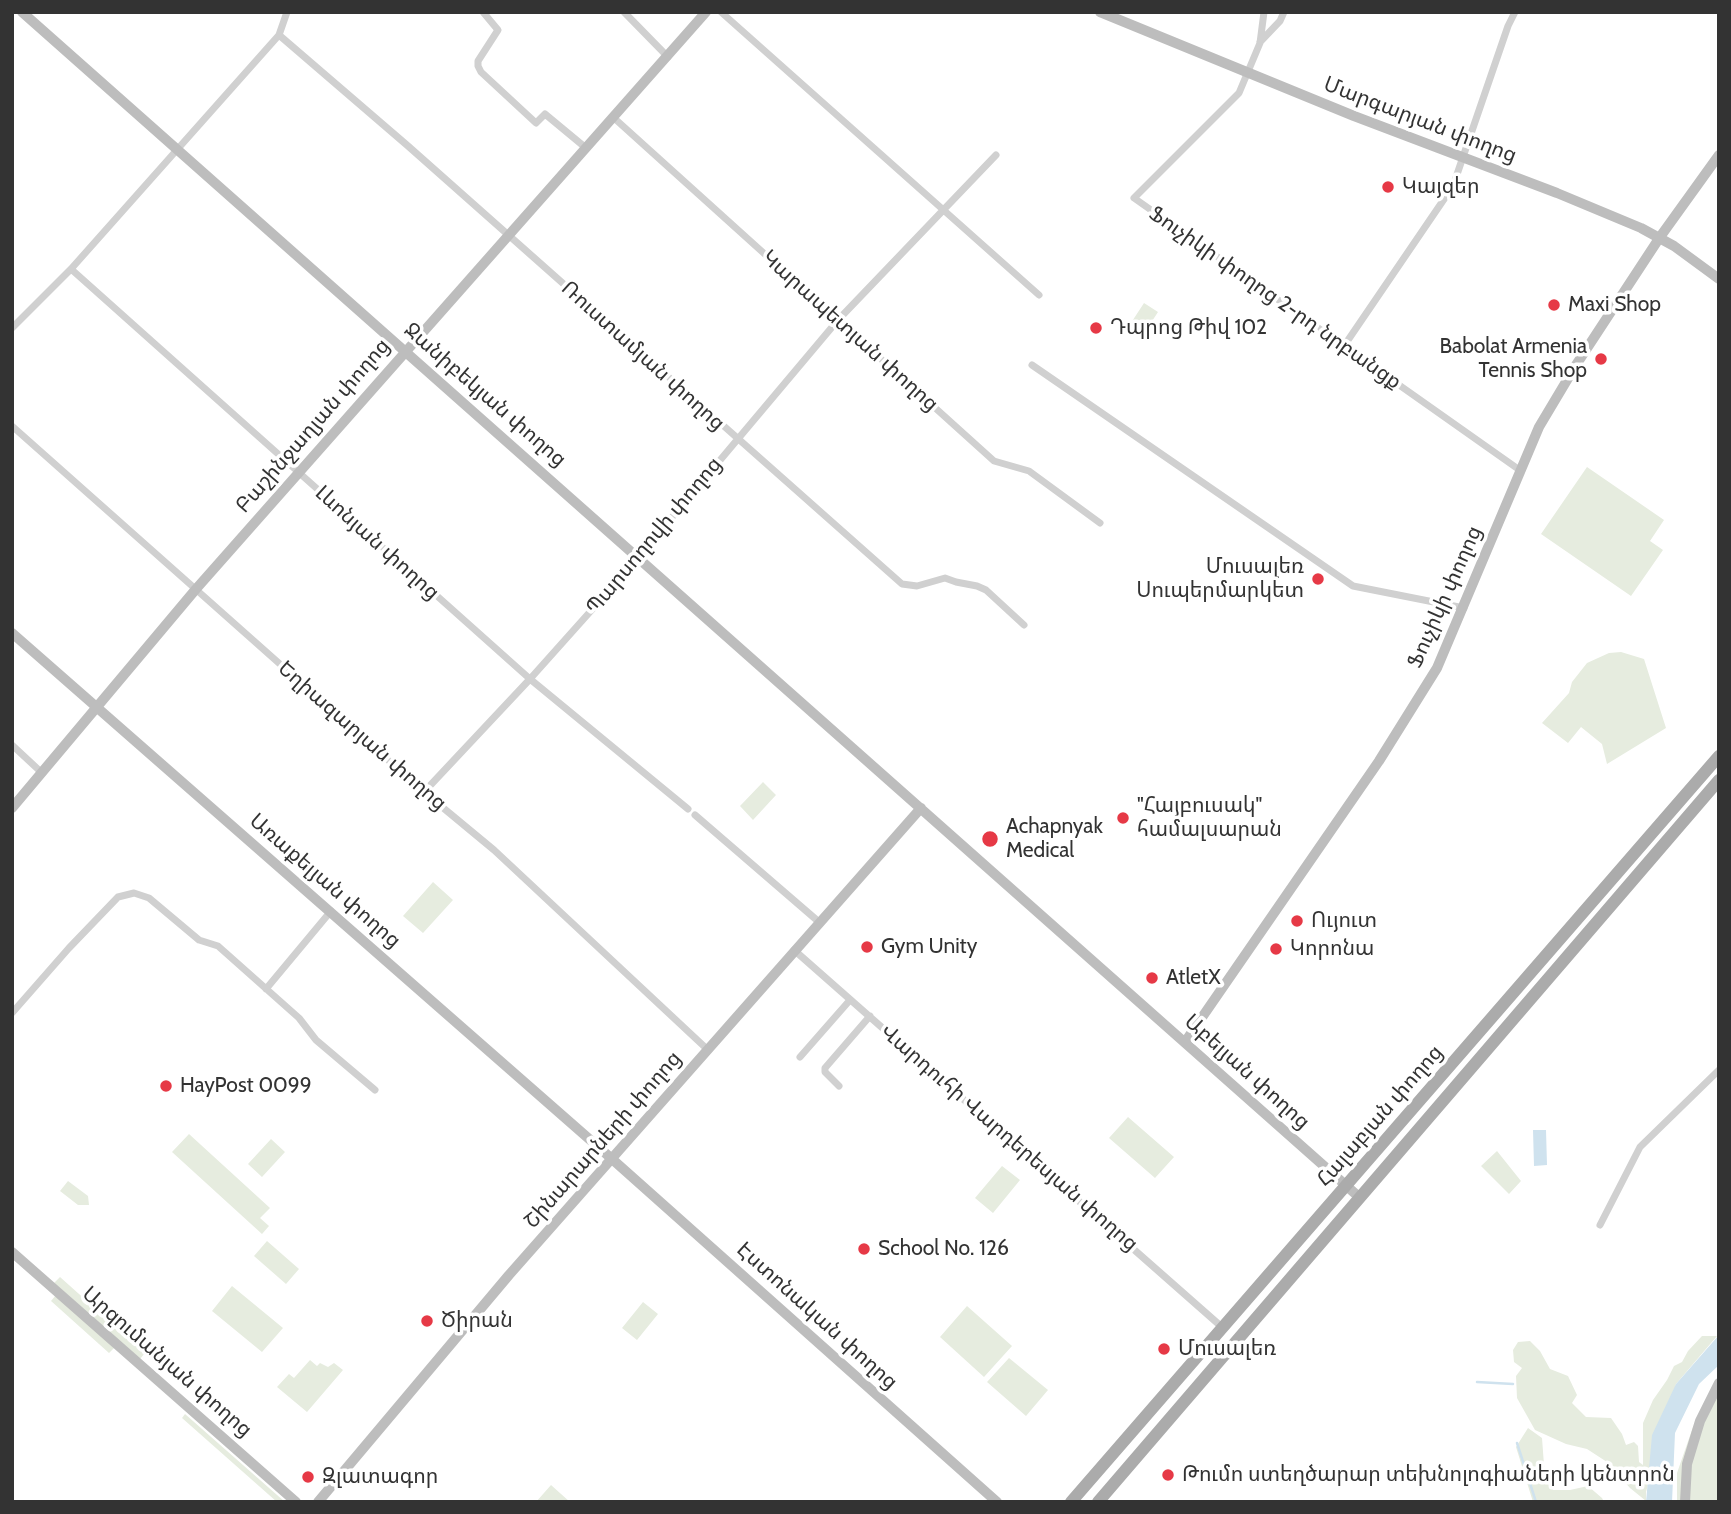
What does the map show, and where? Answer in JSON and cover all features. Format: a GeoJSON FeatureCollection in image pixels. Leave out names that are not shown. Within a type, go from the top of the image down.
{"type":"FeatureCollection","features":[{"type":"Feature","properties":{"kind":"main road","name":"Ջանիբեկյան փողոց"},"geometry":{"type":"LineString","coordinates":[[22,12],[921,808]]}},
{"type":"Feature","properties":{"kind":"main road","name":"Բաշինջաղյան փողոց"},"geometry":{"type":"LineString","coordinates":[[12,808],[195,589],[706,12]]}},
{"type":"Feature","properties":{"kind":"main road","name":"Մարգարյան փողոց"},"geometry":{"type":"LineString","coordinates":[[1100,12],[1660,236],[1719,277]]}},
{"type":"Feature","properties":{"kind":"main road","name":"Մարգարյան փողոց"},"geometry":{"type":"LineString","coordinates":[[1106,12],[1248,72]]}},
{"type":"Feature","properties":{"kind":"main road","name":"Ֆուչիկի փողոց"},"geometry":{"type":"LineString","coordinates":[[1185,1042],[1378,761],[1437,668],[1539,427],[1660,236],[1719,155]]}},
{"type":"Feature","properties":{"kind":"main road","name":"Առաքելյան փողոց"},"geometry":{"type":"LineString","coordinates":[[12,633],[612,1159]]}},
{"type":"Feature","properties":{"kind":"main road","name":"Հալաբյան փողոց"},"geometry":{"type":"LineString","coordinates":[[1071,1502],[1719,756]]}},
{"type":"Feature","properties":{"kind":"main road","name":"Հալաբյան փողոց"},"geometry":{"type":"LineString","coordinates":[[1098,1502],[1719,780]]}},
{"type":"Feature","properties":{"kind":"main road","name":"Շինարարների փողոց"},"geometry":{"type":"LineString","coordinates":[[318,1502],[473,1317],[921,808]]}},
{"type":"Feature","properties":{"kind":"main road","name":"Աբելյան փողոց"},"geometry":{"type":"LineString","coordinates":[[921,808],[1359,1197]]}},
{"type":"Feature","properties":{"kind":"main road"},"geometry":{"type":"LineString","coordinates":[[1580,916],[1585,914],[1591,917],[1592,926]]}},
{"type":"Feature","properties":{"kind":"main road"},"geometry":{"type":"LineString","coordinates":[[1426,1092],[1428,1102],[1439,1104]]}},
{"type":"Feature","properties":{"kind":"main road","name":"Էստոնական փողոց"},"geometry":{"type":"LineString","coordinates":[[612,1159],[997,1502]]}},
{"type":"Feature","properties":{"kind":"main road","name":"Արզումանյան փողոց"},"geometry":{"type":"LineString","coordinates":[[12,1252],[296,1502]]}},
{"type":"Feature","properties":{"kind":"main road"},"geometry":{"type":"LineString","coordinates":[[1685,1502],[1690,1453],[1700,1421],[1719,1383]]}},
{"type":"Feature","properties":{"kind":"street"},"geometry":{"type":"LineString","coordinates":[[12,328],[71,270],[279,35],[287,12]]}},
{"type":"Feature","properties":{"kind":"street"},"geometry":{"type":"LineString","coordinates":[[482,12],[498,30],[478,61],[481,72],[537,123],[545,114],[586,148]]}},
{"type":"Feature","properties":{"kind":"street"},"geometry":{"type":"LineString","coordinates":[[624,12],[668,57]]}},
{"type":"Feature","properties":{"kind":"street"},"geometry":{"type":"LineString","coordinates":[[720,12],[1039,295]]}},
{"type":"Feature","properties":{"kind":"street"},"geometry":{"type":"LineString","coordinates":[[1260,43],[1280,21],[1284,12]]}},
{"type":"Feature","properties":{"kind":"street"},"geometry":{"type":"LineString","coordinates":[[1343,346],[1453,186],[1515,12]]}},
{"type":"Feature","properties":{"kind":"street"},"geometry":{"type":"LineString","coordinates":[[1248,72],[1260,43],[1264,13],[1280,21]]}},
{"type":"Feature","properties":{"kind":"street","name":"Ռուստամյան փողոց"},"geometry":{"type":"LineString","coordinates":[[279,35],[902,584],[917,586],[945,578],[983,587],[1024,625]]}},
{"type":"Feature","properties":{"kind":"street","name":"Ֆուչիկի փողոց 2-րդ նրբանցք"},"geometry":{"type":"LineString","coordinates":[[1248,72],[1239,93],[1134,198],[1521,471]]}},
{"type":"Feature","properties":{"kind":"street","name":"Կարապետյան փողոց"},"geometry":{"type":"LineString","coordinates":[[614,118],[994,461],[1029,471],[1100,523]]}},
{"type":"Feature","properties":{"kind":"street","name":"Պարսողովի փողոց"},"geometry":{"type":"LineString","coordinates":[[425,792],[638,557],[838,320],[996,155]]}},
{"type":"Feature","properties":{"kind":"street","name":"Լևոնյան փողոց"},"geometry":{"type":"LineString","coordinates":[[71,270],[530,679],[692,812],[819,922]]}},
{"type":"Feature","properties":{"kind":"street"},"geometry":{"type":"LineString","coordinates":[[1032,365],[1353,586],[1464,608]]}},
{"type":"Feature","properties":{"kind":"street","name":"Եղիազարյան փողոց"},"geometry":{"type":"LineString","coordinates":[[12,426],[494,850],[708,1049]]}},
{"type":"Feature","properties":{"kind":"street"},"geometry":{"type":"LineString","coordinates":[[12,745],[41,772]]}},
{"type":"Feature","properties":{"kind":"street"},"geometry":{"type":"LineString","coordinates":[[12,1013],[69,947],[118,897],[134,893],[149,898],[200,940],[218,946],[299,1018],[316,1040],[375,1090]]}},
{"type":"Feature","properties":{"kind":"street"},"geometry":{"type":"LineString","coordinates":[[266,989],[331,911]]}},
{"type":"Feature","properties":{"kind":"street","name":"Վարդուհի Վարդերեսյան փողոց"},"geometry":{"type":"LineString","coordinates":[[794,950],[1223,1328]]}},
{"type":"Feature","properties":{"kind":"street"},"geometry":{"type":"LineString","coordinates":[[800,1057],[850,1000]]}},
{"type":"Feature","properties":{"kind":"street"},"geometry":{"type":"LineString","coordinates":[[839,1086],[824,1072],[825,1068],[870,1016]]}},
{"type":"Feature","properties":{"kind":"street"},"geometry":{"type":"LineString","coordinates":[[1600,1224],[1640,1147],[1719,1070]]}},
{"type":"Feature","properties":{"kind":"shaded area"},"geometry":{"type":"Polygon","coordinates":[[[1144,303],[1158,312],[1141,338],[1127,329],[1144,303]]]}},
{"type":"Feature","properties":{"kind":"shaded area"},"geometry":{"type":"Polygon","coordinates":[[[1587,467],[1664,520],[1650,541],[1663,550],[1631,596],[1541,534],[1587,467]]]}},
{"type":"Feature","properties":{"kind":"shaded area"},"geometry":{"type":"Polygon","coordinates":[[[1621,652],[1644,659],[1666,728],[1607,764],[1602,744],[1581,727],[1568,743],[1542,723],[1569,693],[1572,682],[1587,663],[1609,653],[1621,652]]]}},
{"type":"Feature","properties":{"kind":"shaded area"},"geometry":{"type":"Polygon","coordinates":[[[763,782],[776,795],[753,820],[740,806],[763,782]]]}},
{"type":"Feature","properties":{"kind":"shaded area"},"geometry":{"type":"Polygon","coordinates":[[[433,882],[453,900],[423,933],[403,916],[433,882]]]}},
{"type":"Feature","properties":{"kind":"shaded area"},"geometry":{"type":"Polygon","coordinates":[[[1128,1117],[1174,1157],[1155,1178],[1109,1138],[1128,1117]]]}},
{"type":"Feature","properties":{"kind":"shaded area"},"geometry":{"type":"Polygon","coordinates":[[[189,1134],[270,1208],[260,1218],[269,1226],[262,1234],[172,1152],[189,1134]]]}},
{"type":"Feature","properties":{"kind":"shaded area"},"geometry":{"type":"Polygon","coordinates":[[[271,1139],[285,1152],[262,1177],[248,1164],[271,1139]]]}},
{"type":"Feature","properties":{"kind":"shaded area"},"geometry":{"type":"Polygon","coordinates":[[[1497,1151],[1521,1181],[1509,1194],[1481,1166],[1497,1151]]]}},
{"type":"Feature","properties":{"kind":"shaded area"},"geometry":{"type":"Polygon","coordinates":[[[1002,1166],[1020,1180],[993,1213],[975,1198],[1002,1166]]]}},
{"type":"Feature","properties":{"kind":"shaded area"},"geometry":{"type":"Polygon","coordinates":[[[68,1181],[88,1196],[89,1205],[78,1205],[60,1191],[68,1181]]]}},
{"type":"Feature","properties":{"kind":"shaded area"},"geometry":{"type":"Polygon","coordinates":[[[267,1241],[299,1269],[286,1284],[254,1256],[267,1241]]]}},
{"type":"Feature","properties":{"kind":"shaded area"},"geometry":{"type":"Polygon","coordinates":[[[60,1277],[145,1353],[140,1359],[54,1283],[60,1277]]]}},
{"type":"Feature","properties":{"kind":"shaded area"},"geometry":{"type":"Polygon","coordinates":[[[232,1286],[283,1328],[262,1352],[212,1311],[232,1286]]]}},
{"type":"Feature","properties":{"kind":"shaded area"},"geometry":{"type":"Polygon","coordinates":[[[56,1295],[115,1347],[109,1353],[51,1301],[56,1295]]]}},
{"type":"Feature","properties":{"kind":"shaded area"},"geometry":{"type":"Polygon","coordinates":[[[643,1302],[658,1314],[637,1340],[622,1328],[643,1302]]]}},
{"type":"Feature","properties":{"kind":"shaded area"},"geometry":{"type":"Polygon","coordinates":[[[967,1306],[1012,1346],[984,1377],[940,1337],[967,1306]]]}},
{"type":"Feature","properties":{"kind":"shaded area"},"geometry":{"type":"Polygon","coordinates":[[[1702,1336],[1717,1336],[1676,1384],[1646,1492],[1646,1501],[1630,1488],[1607,1462],[1587,1449],[1566,1444],[1535,1430],[1517,1398],[1516,1376],[1522,1368],[1514,1362],[1513,1350],[1518,1342],[1530,1341],[1540,1351],[1550,1369],[1568,1376],[1577,1395],[1572,1403],[1586,1417],[1611,1418],[1626,1445],[1634,1442],[1638,1446],[1639,1462],[1643,1465],[1643,1423],[1653,1400],[1674,1366],[1682,1362],[1702,1336]]]}},
{"type":"Feature","properties":{"kind":"shaded area"},"geometry":{"type":"Polygon","coordinates":[[[1009,1358],[1048,1390],[1026,1416],[987,1382],[1009,1358]]]}},
{"type":"Feature","properties":{"kind":"shaded area"},"geometry":{"type":"Polygon","coordinates":[[[310,1360],[317,1366],[320,1363],[328,1367],[334,1363],[343,1370],[307,1412],[277,1387],[289,1374],[294,1378],[310,1360]]]}},
{"type":"Feature","properties":{"kind":"shaded area"},"geometry":{"type":"Polygon","coordinates":[[[1719,1379],[1719,1502],[1677,1502],[1677,1473],[1693,1427],[1719,1379]]]}},
{"type":"Feature","properties":{"kind":"shaded area"},"geometry":{"type":"Polygon","coordinates":[[[185,1414],[285,1502],[277,1502],[182,1418],[185,1414]]]}},
{"type":"Feature","properties":{"kind":"shaded area"},"geometry":{"type":"Polygon","coordinates":[[[1528,1428],[1542,1438],[1544,1465],[1553,1490],[1588,1486],[1604,1502],[1533,1502],[1516,1447],[1528,1428]]]}},
{"type":"Feature","properties":{"kind":"shaded area"},"geometry":{"type":"Polygon","coordinates":[[[551,1485],[570,1502],[536,1502],[551,1485]]]}},
{"type":"Feature","properties":{"kind":"water"},"geometry":{"type":"Polygon","coordinates":[[[1533,1130],[1546,1130],[1547,1165],[1534,1166],[1533,1130]]]}},
{"type":"Feature","properties":{"kind":"water"},"geometry":{"type":"Polygon","coordinates":[[[1719,1335],[1719,1365],[1699,1384],[1675,1433],[1672,1502],[1646,1502],[1652,1435],[1676,1384],[1719,1335]]]}},
{"type":"Feature","properties":{"kind":"waterway"},"geometry":{"type":"LineString","coordinates":[[1477,1382],[1513,1384]]}},
{"type":"Feature","properties":{"kind":"waterway"},"geometry":{"type":"LineString","coordinates":[[1517,1443],[1536,1502]]}},
{"type":"Feature","properties":{"kind":"place","name":"Կայզեր"},"geometry":{"type":"Point","coordinates":[1388,187]}},
{"type":"Feature","properties":{"kind":"place","name":"Maxi Shop"},"geometry":{"type":"Point","coordinates":[1554,305]}},
{"type":"Feature","properties":{"kind":"place","name":"Դպրոց Թիվ 102"},"geometry":{"type":"Point","coordinates":[1096,328]}},
{"type":"Feature","properties":{"kind":"place","name":"Babolat Armenia Tennis Shop"},"geometry":{"type":"Point","coordinates":[1601,359]}},
{"type":"Feature","properties":{"kind":"place","name":"Մուսալեռ Սուպերմարկետ"},"geometry":{"type":"Point","coordinates":[1318,579]}},
{"type":"Feature","properties":{"kind":"place","name":"\"Հայբուսակ\" համալսարան"},"geometry":{"type":"Point","coordinates":[1123,818]}},
{"type":"Feature","properties":{"kind":"place","name":"Achapnyak Medical"},"geometry":{"type":"Point","coordinates":[990,839]}},
{"type":"Feature","properties":{"kind":"place","name":"Ույուտ"},"geometry":{"type":"Point","coordinates":[1297,921]}},
{"type":"Feature","properties":{"kind":"place","name":"Gym Unity"},"geometry":{"type":"Point","coordinates":[867,947]}},
{"type":"Feature","properties":{"kind":"place","name":"Կորոնա"},"geometry":{"type":"Point","coordinates":[1276,949]}},
{"type":"Feature","properties":{"kind":"place","name":"AtletX"},"geometry":{"type":"Point","coordinates":[1152,978]}},
{"type":"Feature","properties":{"kind":"place","name":"HayPost 0099"},"geometry":{"type":"Point","coordinates":[166,1086]}},
{"type":"Feature","properties":{"kind":"place","name":"School No. 126"},"geometry":{"type":"Point","coordinates":[864,1249]}},
{"type":"Feature","properties":{"kind":"place","name":"Ծիրան"},"geometry":{"type":"Point","coordinates":[427,1321]}},
{"type":"Feature","properties":{"kind":"place","name":"Մուսալեռ"},"geometry":{"type":"Point","coordinates":[1164,1349]}},
{"type":"Feature","properties":{"kind":"place","name":"Թումո ստեղծարար տեխնոլոգիաների կենտրոն"},"geometry":{"type":"Point","coordinates":[1168,1475]}},
{"type":"Feature","properties":{"kind":"place","name":"Զլատագոր"},"geometry":{"type":"Point","coordinates":[308,1477]}}]}
